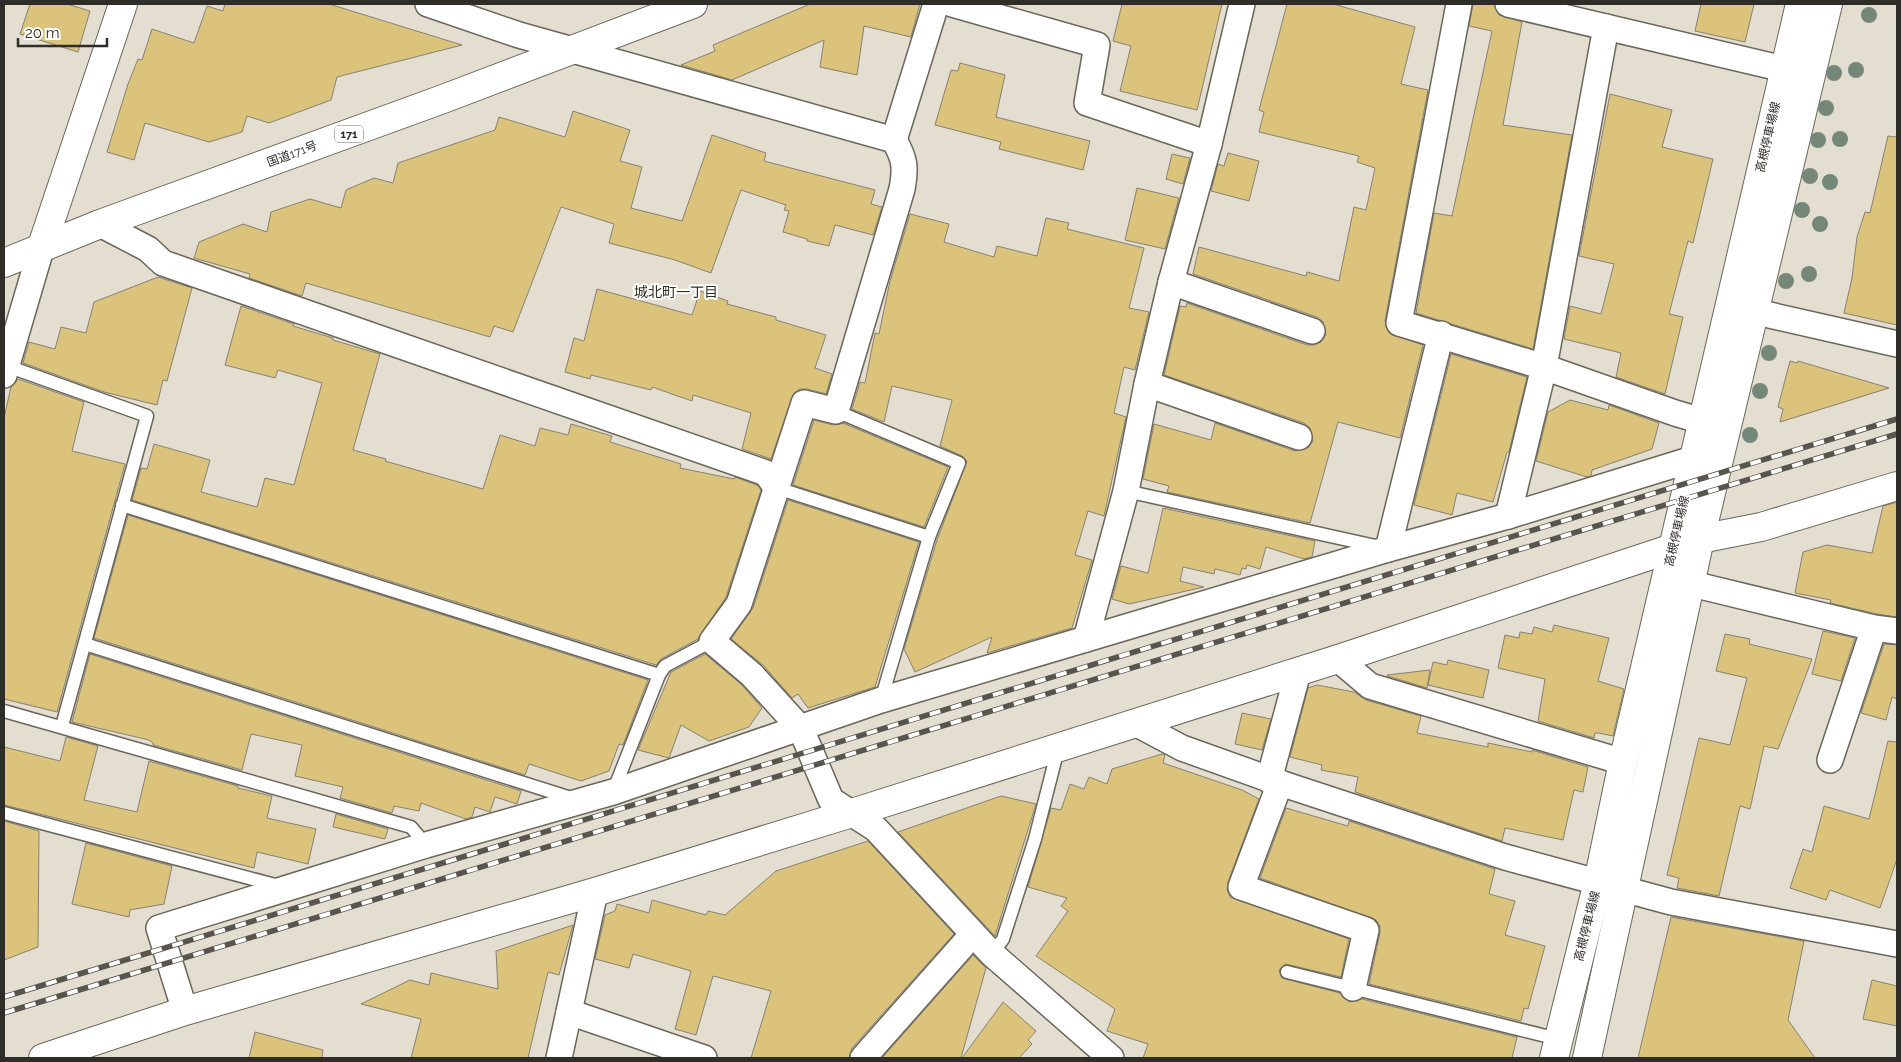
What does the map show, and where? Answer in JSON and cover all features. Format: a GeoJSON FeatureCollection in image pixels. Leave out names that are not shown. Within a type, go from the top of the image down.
{"type":"FeatureCollection","features":[{"type":"Feature","properties":{"kind":"main road"},"geometry":{"type":"LineString","coordinates":[[41,249],[123,4]]}},
{"type":"Feature","properties":{"kind":"main road","name":"国道171号"},"geometry":{"type":"LineString","coordinates":[[4,263],[100,224],[443,99],[693,4]]}},
{"type":"Feature","properties":{"kind":"main road","name":"高槻停車場線"},"geometry":{"type":"LineString","coordinates":[[1556,1049],[1598,882],[1623,762],[1800,4]]}},
{"type":"Feature","properties":{"kind":"main road","name":"高槻停車場線"},"geometry":{"type":"LineString","coordinates":[[1587,1058],[1692,584],[1700,539],[1756,312],[1828,4]]}},
{"type":"Feature","properties":{"kind":"main road"},"geometry":{"type":"LineString","coordinates":[[43,1058],[185,1011],[595,892],[852,813],[1298,672],[1673,547],[1700,539],[1761,527],[1897,486]]}},
{"type":"Feature","properties":{"kind":"street"},"geometry":{"type":"LineString","coordinates":[[428,4],[462,9],[519,36],[894,140],[904,158],[905,174],[902,189],[836,411],[804,403],[739,604],[712,641],[752,675],[801,729],[831,800],[876,830],[972,935],[1111,1058]]}},
{"type":"Feature","properties":{"kind":"street"},"geometry":{"type":"LineString","coordinates":[[894,140],[936,4]]}},
{"type":"Feature","properties":{"kind":"street"},"geometry":{"type":"LineString","coordinates":[[952,4],[1097,45],[1087,103],[1209,144]]}},
{"type":"Feature","properties":{"kind":"street"},"geometry":{"type":"LineString","coordinates":[[1086,638],[1126,491],[1146,384],[1171,282],[1209,144],[1242,4]]}},
{"type":"Feature","properties":{"kind":"street"},"geometry":{"type":"LineString","coordinates":[[1459,4],[1399,323],[1441,334],[1544,367],[1675,413],[1702,420]]}},
{"type":"Feature","properties":{"kind":"street"},"geometry":{"type":"LineString","coordinates":[[1508,4],[1784,69]]}},
{"type":"Feature","properties":{"kind":"street"},"geometry":{"type":"LineString","coordinates":[[1508,516],[1544,367],[1606,27]]}},
{"type":"Feature","properties":{"kind":"street"},"geometry":{"type":"LineString","coordinates":[[100,224],[148,249],[163,263],[766,473],[777,488]]}},
{"type":"Feature","properties":{"kind":"street"},"geometry":{"type":"LineString","coordinates":[[5,370],[41,249]]}},
{"type":"Feature","properties":{"kind":"street"},"geometry":{"type":"LineString","coordinates":[[1171,282],[1312,331]]}},
{"type":"Feature","properties":{"kind":"street"},"geometry":{"type":"LineString","coordinates":[[1729,306],[1897,344]]}},
{"type":"Feature","properties":{"kind":"street"},"geometry":{"type":"LineString","coordinates":[[1388,549],[1441,334]]}},
{"type":"Feature","properties":{"kind":"street"},"geometry":{"type":"LineString","coordinates":[[1146,384],[1299,437]]}},
{"type":"Feature","properties":{"kind":"street"},"geometry":{"type":"LineString","coordinates":[[185,1011],[159,928],[426,845],[613,792],[881,700],[1388,549],[1508,516],[1693,459]]}},
{"type":"Feature","properties":{"kind":"street"},"geometry":{"type":"LineString","coordinates":[[1673,547],[1692,584],[1886,629],[1830,760]]}},
{"type":"Feature","properties":{"kind":"street"},"geometry":{"type":"LineString","coordinates":[[1338,659],[1370,686],[1623,762]]}},
{"type":"Feature","properties":{"kind":"street"},"geometry":{"type":"LineString","coordinates":[[1298,672],[1274,782],[1241,887],[1366,930],[1353,988]]}},
{"type":"Feature","properties":{"kind":"street"},"geometry":{"type":"LineString","coordinates":[[1135,723],[1182,748],[1274,782],[1504,857],[1671,902],[1897,944]]}},
{"type":"Feature","properties":{"kind":"street"},"geometry":{"type":"LineString","coordinates":[[559,1058],[595,892]]}},
{"type":"Feature","properties":{"kind":"street"},"geometry":{"type":"LineString","coordinates":[[863,1058],[972,935]]}},
{"type":"Feature","properties":{"kind":"street"},"geometry":{"type":"LineString","coordinates":[[569,1012],[704,1058]]}},
{"type":"Feature","properties":{"kind":"lane"},"geometry":{"type":"LineString","coordinates":[[5,370],[147,416],[62,726]]}},
{"type":"Feature","properties":{"kind":"lane"},"geometry":{"type":"LineString","coordinates":[[836,411],[959,463],[928,537],[881,700]]}},
{"type":"Feature","properties":{"kind":"lane"},"geometry":{"type":"LineString","coordinates":[[777,488],[928,537]]}},
{"type":"Feature","properties":{"kind":"lane"},"geometry":{"type":"LineString","coordinates":[[1126,491],[1388,549]]}},
{"type":"Feature","properties":{"kind":"lane"},"geometry":{"type":"LineString","coordinates":[[122,505],[659,675]]}},
{"type":"Feature","properties":{"kind":"lane"},"geometry":{"type":"LineString","coordinates":[[613,792],[659,675],[665,666],[712,641]]}},
{"type":"Feature","properties":{"kind":"lane"},"geometry":{"type":"LineString","coordinates":[[84,644],[581,801]]}},
{"type":"Feature","properties":{"kind":"lane"},"geometry":{"type":"LineString","coordinates":[[4,711],[411,827],[426,845]]}},
{"type":"Feature","properties":{"kind":"lane"},"geometry":{"type":"LineString","coordinates":[[992,954],[1003,939],[1035,839],[1058,748]]}},
{"type":"Feature","properties":{"kind":"lane"},"geometry":{"type":"LineString","coordinates":[[4,813],[289,888]]}},
{"type":"Feature","properties":{"kind":"lane"},"geometry":{"type":"LineString","coordinates":[[1287,972],[1353,988],[1556,1049]]}},
{"type":"Feature","properties":{"kind":"building"},"geometry":{"type":"Polygon","coordinates":[[[30,4],[67,4],[90,11],[78,52],[20,34],[30,4]]]}},
{"type":"Feature","properties":{"kind":"building"},"geometry":{"type":"Polygon","coordinates":[[[225,4],[329,4],[462,45],[337,77],[331,100],[269,123],[247,116],[242,132],[209,142],[145,123],[134,160],[107,152],[128,84],[138,59],[142,60],[152,29],[194,43],[207,6],[223,11],[225,4]]]}},
{"type":"Feature","properties":{"kind":"building"},"geometry":{"type":"Polygon","coordinates":[[[810,4],[920,4],[911,37],[864,26],[857,75],[820,67],[824,40],[732,80],[681,65],[715,51],[713,45],[810,4]]]}},
{"type":"Feature","properties":{"kind":"building"},"geometry":{"type":"Polygon","coordinates":[[[1122,4],[1222,4],[1197,110],[1120,91],[1131,46],[1113,41],[1122,4]]]}},
{"type":"Feature","properties":{"kind":"building"},"geometry":{"type":"Polygon","coordinates":[[[1287,4],[1333,4],[1415,27],[1401,84],[1428,90],[1385,321],[1389,333],[1423,345],[1400,438],[1338,422],[1310,523],[1167,492],[1169,486],[1143,479],[1154,424],[1211,440],[1215,423],[1295,451],[1308,448],[1313,441],[1310,428],[1304,423],[1164,375],[1180,306],[1186,307],[1187,303],[1307,345],[1321,342],[1326,335],[1323,322],[1317,317],[1193,274],[1199,247],[1306,276],[1307,272],[1339,281],[1354,207],[1366,210],[1375,168],[1357,162],[1359,156],[1259,132],[1264,112],[1259,110],[1287,4]]]}},
{"type":"Feature","properties":{"kind":"building"},"geometry":{"type":"Polygon","coordinates":[[[1473,4],[1494,4],[1499,15],[1522,22],[1503,125],[1572,135],[1533,349],[1416,313],[1434,213],[1452,216],[1492,31],[1469,26],[1473,4]]]}},
{"type":"Feature","properties":{"kind":"building"},"geometry":{"type":"Polygon","coordinates":[[[1701,4],[1754,4],[1745,42],[1695,31],[1701,4]]]}},
{"type":"Feature","properties":{"kind":"building"},"geometry":{"type":"Polygon","coordinates":[[[960,63],[1005,75],[996,117],[1090,141],[1083,170],[999,149],[1001,142],[935,125],[951,70],[958,71],[960,63]]]}},
{"type":"Feature","properties":{"kind":"building"},"geometry":{"type":"Polygon","coordinates":[[[1610,94],[1672,110],[1662,147],[1713,159],[1693,243],[1688,241],[1669,314],[1683,317],[1665,394],[1616,377],[1621,353],[1564,339],[1570,306],[1601,314],[1614,264],[1579,256],[1610,94]]]}},
{"type":"Feature","properties":{"kind":"building"},"geometry":{"type":"Polygon","coordinates":[[[573,111],[630,130],[620,161],[642,167],[631,208],[682,221],[712,135],[766,153],[764,161],[875,190],[871,204],[882,207],[873,235],[835,225],[829,246],[807,241],[807,239],[783,232],[789,211],[784,210],[786,205],[741,190],[711,273],[675,260],[609,243],[614,224],[561,207],[513,332],[494,326],[490,337],[306,283],[302,296],[249,278],[250,274],[194,258],[199,242],[243,224],[267,232],[271,212],[310,199],[341,208],[346,190],[374,178],[393,183],[398,163],[495,130],[499,117],[565,137],[573,111]]]}},
{"type":"Feature","properties":{"kind":"building"},"geometry":{"type":"Polygon","coordinates":[[[1888,136],[1897,137],[1897,325],[1844,313],[1852,278],[1857,237],[1865,212],[1870,213],[1888,136]]]}},
{"type":"Feature","properties":{"kind":"building"},"geometry":{"type":"Polygon","coordinates":[[[1228,153],[1259,161],[1249,201],[1211,191],[1218,164],[1224,166],[1228,153]]]}},
{"type":"Feature","properties":{"kind":"building"},"geometry":{"type":"Polygon","coordinates":[[[1172,154],[1190,158],[1183,184],[1166,179],[1172,154]]]}},
{"type":"Feature","properties":{"kind":"building"},"geometry":{"type":"Polygon","coordinates":[[[1137,188],[1179,198],[1165,249],[1125,240],[1137,188]]]}},
{"type":"Feature","properties":{"kind":"building"},"geometry":{"type":"Polygon","coordinates":[[[910,214],[949,224],[944,242],[994,257],[997,246],[1037,256],[1046,218],[1069,223],[1067,229],[1144,248],[1129,308],[1149,312],[1135,370],[1124,367],[1114,413],[1126,417],[1104,516],[1088,511],[1075,555],[1092,560],[1072,628],[987,653],[992,637],[915,672],[904,649],[937,540],[967,461],[962,456],[940,446],[952,400],[892,386],[884,422],[852,409],[860,382],[865,383],[875,333],[879,334],[890,281],[910,214]]]}},
{"type":"Feature","properties":{"kind":"building"},"geometry":{"type":"Polygon","coordinates":[[[158,277],[192,288],[167,381],[163,380],[157,405],[104,392],[23,363],[29,342],[55,349],[61,327],[86,333],[94,302],[158,277]]]}},
{"type":"Feature","properties":{"kind":"building"},"geometry":{"type":"Polygon","coordinates":[[[597,289],[692,315],[700,291],[728,301],[727,304],[776,317],[776,320],[826,335],[815,368],[832,374],[826,394],[807,389],[800,389],[794,393],[771,459],[742,449],[751,413],[693,395],[692,401],[652,387],[651,390],[591,375],[590,379],[565,372],[574,338],[584,341],[597,289]]]}},
{"type":"Feature","properties":{"kind":"building"},"geometry":{"type":"Polygon","coordinates":[[[241,306],[294,324],[293,326],[333,338],[333,340],[380,354],[353,450],[483,489],[500,435],[535,446],[540,428],[568,435],[571,424],[612,436],[610,442],[681,464],[680,468],[734,479],[735,477],[757,485],[761,490],[726,597],[698,639],[661,659],[656,665],[132,500],[141,468],[147,469],[154,444],[210,460],[201,492],[257,507],[265,478],[294,485],[322,383],[278,370],[275,378],[225,365],[241,306]]]}},
{"type":"Feature","properties":{"kind":"building"},"geometry":{"type":"Polygon","coordinates":[[[1451,354],[1527,377],[1509,452],[1507,452],[1493,502],[1457,493],[1452,515],[1414,505],[1451,354]]]}},
{"type":"Feature","properties":{"kind":"building"},"geometry":{"type":"Polygon","coordinates":[[[1790,361],[1797,363],[1798,361],[1889,388],[1780,422],[1783,409],[1778,407],[1790,361]]]}},
{"type":"Feature","properties":{"kind":"building"},"geometry":{"type":"Polygon","coordinates":[[[18,379],[84,402],[72,451],[125,464],[57,712],[4,699],[4,418],[11,387],[18,379]]]}},
{"type":"Feature","properties":{"kind":"building"},"geometry":{"type":"Polygon","coordinates":[[[1570,400],[1608,410],[1609,405],[1659,423],[1652,449],[1592,470],[1591,476],[1587,477],[1536,461],[1548,412],[1570,400]]]}},
{"type":"Feature","properties":{"kind":"building"},"geometry":{"type":"Polygon","coordinates":[[[814,420],[833,425],[843,423],[948,467],[924,527],[793,485],[814,420]]]}},
{"type":"Feature","properties":{"kind":"building"},"geometry":{"type":"Polygon","coordinates":[[[788,500],[919,542],[875,687],[808,708],[798,694],[792,698],[763,665],[731,639],[753,608],[788,500]]]}},
{"type":"Feature","properties":{"kind":"building"},"geometry":{"type":"Polygon","coordinates":[[[1897,502],[1897,617],[1830,603],[1831,600],[1795,593],[1803,552],[1827,545],[1872,553],[1883,506],[1897,502]]]}},
{"type":"Feature","properties":{"kind":"building"},"geometry":{"type":"Polygon","coordinates":[[[1163,508],[1315,541],[1312,557],[1304,559],[1266,547],[1260,569],[1247,565],[1246,569],[1242,568],[1240,575],[1215,569],[1214,574],[1183,567],[1180,581],[1204,587],[1129,604],[1112,599],[1121,566],[1148,573],[1163,508]]]}},
{"type":"Feature","properties":{"kind":"building"},"geometry":{"type":"Polygon","coordinates":[[[128,515],[648,680],[623,745],[619,744],[609,771],[581,781],[529,764],[525,775],[94,638],[128,515]]]}},
{"type":"Feature","properties":{"kind":"building"},"geometry":{"type":"Polygon","coordinates":[[[1554,625],[1609,638],[1598,681],[1624,689],[1613,736],[1595,733],[1594,738],[1538,721],[1545,679],[1498,668],[1505,635],[1519,638],[1520,632],[1532,634],[1534,627],[1552,632],[1554,625]]]}},
{"type":"Feature","properties":{"kind":"building"},"geometry":{"type":"Polygon","coordinates":[[[1823,631],[1855,638],[1841,681],[1812,674],[1823,631]]]}},
{"type":"Feature","properties":{"kind":"building"},"geometry":{"type":"Polygon","coordinates":[[[1725,634],[1750,639],[1749,644],[1812,659],[1778,749],[1764,746],[1750,809],[1740,806],[1719,896],[1677,888],[1679,878],[1667,875],[1699,738],[1730,745],[1747,678],[1716,671],[1725,634]]]}},
{"type":"Feature","properties":{"kind":"building"},"geometry":{"type":"Polygon","coordinates":[[[1884,644],[1897,645],[1897,699],[1892,697],[1886,720],[1861,713],[1884,644]]]}},
{"type":"Feature","properties":{"kind":"building"},"geometry":{"type":"Polygon","coordinates":[[[90,654],[521,791],[517,804],[495,797],[490,812],[475,807],[472,817],[466,819],[421,803],[419,811],[394,806],[392,813],[340,798],[343,787],[295,776],[302,745],[251,734],[242,770],[153,745],[149,740],[72,722],[90,654]]]}},
{"type":"Feature","properties":{"kind":"building"},"geometry":{"type":"Polygon","coordinates":[[[705,654],[742,685],[762,708],[749,727],[709,741],[681,725],[669,758],[638,750],[671,672],[705,654]]]}},
{"type":"Feature","properties":{"kind":"building"},"geometry":{"type":"Polygon","coordinates":[[[1448,660],[1489,670],[1483,698],[1428,685],[1433,662],[1447,665],[1448,660]]]}},
{"type":"Feature","properties":{"kind":"building"},"geometry":{"type":"Polygon","coordinates":[[[1430,670],[1427,688],[1387,676],[1387,675],[1430,670]]]}},
{"type":"Feature","properties":{"kind":"building"},"geometry":{"type":"Polygon","coordinates":[[[1317,685],[1354,692],[1366,700],[1421,716],[1417,733],[1488,747],[1488,743],[1532,752],[1532,750],[1588,767],[1583,792],[1574,790],[1563,840],[1505,828],[1502,841],[1355,792],[1358,777],[1321,770],[1322,765],[1290,757],[1308,688],[1317,685]]]}},
{"type":"Feature","properties":{"kind":"building"},"geometry":{"type":"Polygon","coordinates":[[[1242,713],[1271,719],[1262,750],[1235,744],[1242,713]]]}},
{"type":"Feature","properties":{"kind":"building"},"geometry":{"type":"Polygon","coordinates":[[[66,737],[98,746],[84,800],[137,812],[149,761],[238,786],[238,788],[272,796],[267,818],[316,829],[308,864],[257,852],[254,868],[4,805],[4,747],[60,761],[66,737]]]}},
{"type":"Feature","properties":{"kind":"building"},"geometry":{"type":"Polygon","coordinates":[[[1888,741],[1897,742],[1897,859],[1880,908],[1830,890],[1826,900],[1790,888],[1803,849],[1812,852],[1824,806],[1869,819],[1888,741]]]}},
{"type":"Feature","properties":{"kind":"building"},"geometry":{"type":"Polygon","coordinates":[[[1162,754],[1165,755],[1163,763],[1242,790],[1259,799],[1228,882],[1227,890],[1230,897],[1349,939],[1341,977],[1285,964],[1279,970],[1282,978],[1340,993],[1349,1002],[1362,999],[1517,1037],[1512,1058],[1143,1058],[1148,1044],[1107,1031],[1115,1009],[1036,956],[1068,911],[1061,906],[1067,898],[1028,887],[1051,808],[1061,810],[1070,784],[1084,789],[1089,777],[1107,784],[1112,769],[1162,754]]]}},
{"type":"Feature","properties":{"kind":"building"},"geometry":{"type":"Polygon","coordinates":[[[1001,796],[1036,804],[995,936],[898,832],[1001,796]]]}},
{"type":"Feature","properties":{"kind":"building"},"geometry":{"type":"Polygon","coordinates":[[[1286,808],[1348,826],[1349,821],[1495,869],[1489,894],[1515,901],[1505,935],[1545,946],[1528,1009],[1524,1008],[1521,1021],[1369,984],[1380,933],[1380,926],[1376,920],[1260,878],[1286,808]]]}},
{"type":"Feature","properties":{"kind":"building"},"geometry":{"type":"Polygon","coordinates":[[[336,814],[388,829],[385,839],[333,827],[336,814]]]}},
{"type":"Feature","properties":{"kind":"building"},"geometry":{"type":"Polygon","coordinates":[[[4,821],[39,831],[38,947],[4,960],[4,821]]]}},
{"type":"Feature","properties":{"kind":"building"},"geometry":{"type":"Polygon","coordinates":[[[868,841],[954,934],[852,1048],[849,1058],[751,1058],[771,991],[713,976],[696,1035],[675,1029],[691,971],[633,954],[629,968],[595,959],[605,915],[615,911],[617,904],[649,913],[652,900],[706,915],[708,911],[725,915],[776,871],[868,841]]]}},
{"type":"Feature","properties":{"kind":"building"},"geometry":{"type":"Polygon","coordinates":[[[86,843],[172,866],[164,904],[130,910],[129,917],[72,904],[86,843]]]}},
{"type":"Feature","properties":{"kind":"building"},"geometry":{"type":"Polygon","coordinates":[[[1671,917],[1804,941],[1788,1020],[1815,1058],[1638,1058],[1671,917]]]}},
{"type":"Feature","properties":{"kind":"building"},"geometry":{"type":"Polygon","coordinates":[[[573,925],[559,975],[548,972],[528,1058],[411,1058],[421,1019],[361,1004],[410,980],[429,985],[431,973],[498,989],[496,951],[573,925]]]}},
{"type":"Feature","properties":{"kind":"building"},"geometry":{"type":"Polygon","coordinates":[[[973,955],[986,968],[961,1058],[882,1058],[973,955]]]}},
{"type":"Feature","properties":{"kind":"building"},"geometry":{"type":"Polygon","coordinates":[[[1872,980],[1897,986],[1897,1026],[1863,1019],[1872,980]]]}},
{"type":"Feature","properties":{"kind":"building"},"geometry":{"type":"Polygon","coordinates":[[[1003,1002],[1036,1031],[1028,1040],[1032,1044],[1019,1058],[962,1058],[1003,1002]]]}},
{"type":"Feature","properties":{"kind":"building"},"geometry":{"type":"Polygon","coordinates":[[[255,1032],[323,1050],[322,1058],[249,1058],[255,1032]]]}},
{"type":"Feature","properties":{"kind":"railway"},"geometry":{"type":"LineString","coordinates":[[4,997],[1897,419]]}},
{"type":"Feature","properties":{"kind":"railway"},"geometry":{"type":"LineString","coordinates":[[4,1013],[1897,434]]}},
{"type":"Feature","properties":{"kind":"district","name":"城北町一丁目"},"geometry":{"type":"Point","coordinates":[676,292]}}]}
